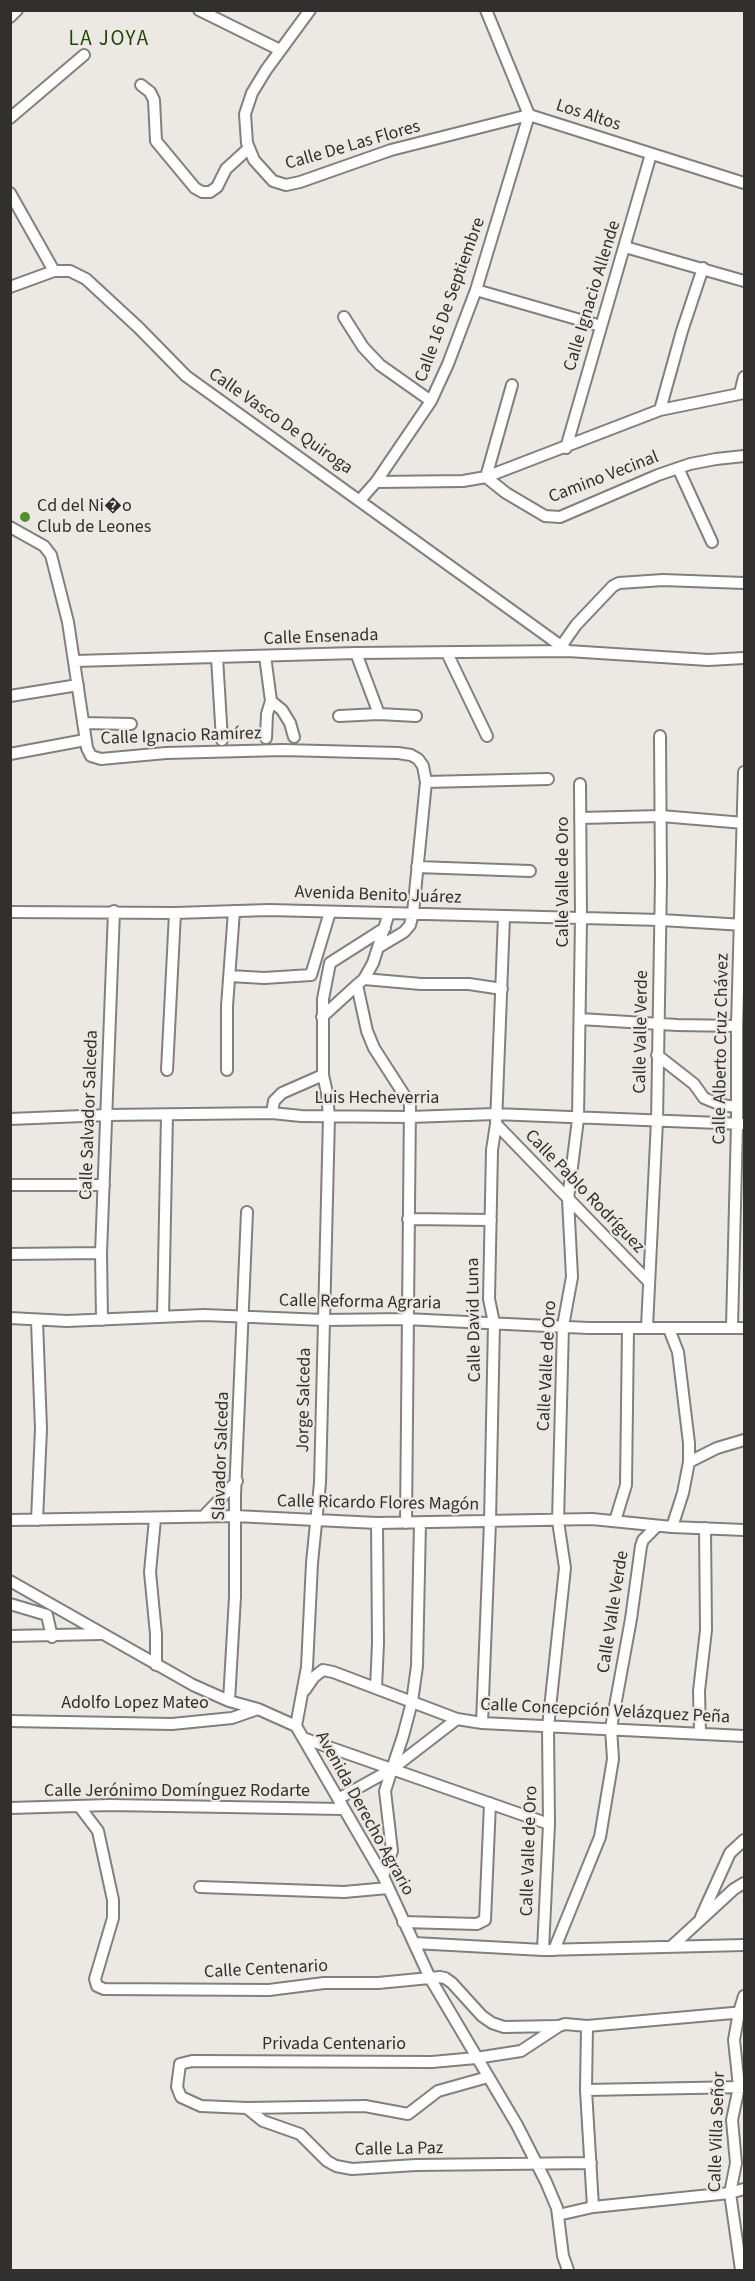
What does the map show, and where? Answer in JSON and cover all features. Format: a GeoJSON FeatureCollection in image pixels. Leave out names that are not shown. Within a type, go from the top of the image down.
{"type":"FeatureCollection","features":[{"type":"Feature","properties":{"kind":"street"},"geometry":{"type":"LineString","coordinates":[[10,17],[17,10]]}},
{"type":"Feature","properties":{"kind":"street"},"geometry":{"type":"LineString","coordinates":[[199,10],[280,50]]}},
{"type":"Feature","properties":{"kind":"street","name":"Calle De Las Flores"},"geometry":{"type":"LineString","coordinates":[[310,10],[252,93],[245,114],[245,129],[254,160],[273,181],[286,185],[322,175],[391,150],[529,115]]}},
{"type":"Feature","properties":{"kind":"street","name":"Los Altos"},"geometry":{"type":"LineString","coordinates":[[486,10],[529,115],[744,183]]}},
{"type":"Feature","properties":{"kind":"street"},"geometry":{"type":"LineString","coordinates":[[10,118],[84,55]]}},
{"type":"Feature","properties":{"kind":"street"},"geometry":{"type":"LineString","coordinates":[[141,85],[150,92],[154,100],[156,141],[195,188],[202,192],[210,192],[217,187],[226,170],[249,148]]}},
{"type":"Feature","properties":{"kind":"street","name":"Calle 16 De Septiembre"},"geometry":{"type":"LineString","coordinates":[[376,482],[431,401],[448,364],[476,290],[529,115]]}},
{"type":"Feature","properties":{"kind":"street","name":"Calle Ignacio Allende"},"geometry":{"type":"LineString","coordinates":[[566,448],[651,154]]}},
{"type":"Feature","properties":{"kind":"street"},"geometry":{"type":"LineString","coordinates":[[10,193],[54,271],[10,287]]}},
{"type":"Feature","properties":{"kind":"street"},"geometry":{"type":"LineString","coordinates":[[625,247],[744,281]]}},
{"type":"Feature","properties":{"kind":"street"},"geometry":{"type":"LineString","coordinates":[[660,410],[702,268]]}},
{"type":"Feature","properties":{"kind":"street","name":"Calle Vasco De Quiroga"},"geometry":{"type":"LineString","coordinates":[[54,271],[70,271],[86,279],[186,376],[565,648]]}},
{"type":"Feature","properties":{"kind":"street"},"geometry":{"type":"LineString","coordinates":[[476,290],[601,326]]}},
{"type":"Feature","properties":{"kind":"street"},"geometry":{"type":"LineString","coordinates":[[344,317],[363,346],[380,365],[431,401]]}},
{"type":"Feature","properties":{"kind":"street"},"geometry":{"type":"LineString","coordinates":[[360,500],[376,482],[463,481],[486,477],[660,410],[742,393],[744,377]]}},
{"type":"Feature","properties":{"kind":"street"},"geometry":{"type":"LineString","coordinates":[[486,477],[512,385]]}},
{"type":"Feature","properties":{"kind":"street","name":"Camino Vecinal"},"geometry":{"type":"LineString","coordinates":[[486,477],[529,508],[551,518],[560,517],[678,468],[716,459],[744,456]]}},
{"type":"Feature","properties":{"kind":"street"},"geometry":{"type":"LineString","coordinates":[[678,468],[712,542]]}},
{"type":"Feature","properties":{"kind":"street","name":"Calle Ignacio Ramírez"},"geometry":{"type":"LineString","coordinates":[[10,527],[33,538],[51,555],[68,622],[88,753],[91,756],[101,759],[166,753],[283,750],[398,753],[411,755],[418,759],[423,766],[426,782]]}},
{"type":"Feature","properties":{"kind":"street"},"geometry":{"type":"LineString","coordinates":[[565,648],[576,625],[613,586],[619,583],[663,580],[744,583]]}},
{"type":"Feature","properties":{"kind":"street","name":"Calle Ensenada"},"geometry":{"type":"LineString","coordinates":[[75,661],[356,653],[447,653],[565,648],[708,660],[744,658]]}},
{"type":"Feature","properties":{"kind":"street"},"geometry":{"type":"LineString","coordinates":[[356,653],[379,714]]}},
{"type":"Feature","properties":{"kind":"street"},"geometry":{"type":"LineString","coordinates":[[447,653],[487,736]]}},
{"type":"Feature","properties":{"kind":"street"},"geometry":{"type":"LineString","coordinates":[[264,656],[272,701],[267,714],[266,738]]}},
{"type":"Feature","properties":{"kind":"street"},"geometry":{"type":"LineString","coordinates":[[217,657],[222,740]]}},
{"type":"Feature","properties":{"kind":"street"},"geometry":{"type":"LineString","coordinates":[[10,696],[78,685]]}},
{"type":"Feature","properties":{"kind":"street"},"geometry":{"type":"LineString","coordinates":[[272,701],[282,710],[290,723],[294,737]]}},
{"type":"Feature","properties":{"kind":"street"},"geometry":{"type":"LineString","coordinates":[[339,716],[379,714],[416,716]]}},
{"type":"Feature","properties":{"kind":"street"},"geometry":{"type":"LineString","coordinates":[[83,723],[131,724]]}},
{"type":"Feature","properties":{"kind":"street","name":"Calle Valle Verde"},"geometry":{"type":"LineString","coordinates":[[647,1328],[657,1121],[657,1024],[661,921],[660,736]]}},
{"type":"Feature","properties":{"kind":"street"},"geometry":{"type":"LineString","coordinates":[[10,754],[86,740]]}},
{"type":"Feature","properties":{"kind":"street","name":"Calle Alberto Cruz Chávez"},"geometry":{"type":"LineString","coordinates":[[732,1327],[741,1124],[738,1107],[737,1026],[743,925],[744,772]]}},
{"type":"Feature","properties":{"kind":"street"},"geometry":{"type":"LineString","coordinates":[[379,947],[404,932],[410,925],[426,782],[548,779]]}},
{"type":"Feature","properties":{"kind":"street","name":"Calle Valle de Oro"},"geometry":{"type":"LineString","coordinates":[[548,1950],[548,1727],[565,1568],[558,1521],[563,1326],[572,1277],[568,1199],[578,1119],[581,919],[580,784]]}},
{"type":"Feature","properties":{"kind":"street"},"geometry":{"type":"LineString","coordinates":[[580,818],[661,816],[744,823]]}},
{"type":"Feature","properties":{"kind":"street"},"geometry":{"type":"LineString","coordinates":[[417,867],[531,872]]}},
{"type":"Feature","properties":{"kind":"street","name":"Calle Salvador Salceda"},"geometry":{"type":"LineString","coordinates":[[102,1320],[101,1252],[114,911]]}},
{"type":"Feature","properties":{"kind":"street"},"geometry":{"type":"LineString","coordinates":[[227,1070],[227,1006],[234,911]]}},
{"type":"Feature","properties":{"kind":"street","name":"Avenida Benito Juárez"},"geometry":{"type":"LineString","coordinates":[[10,912],[413,913],[743,925]]}},
{"type":"Feature","properties":{"kind":"street"},"geometry":{"type":"LineString","coordinates":[[311,975],[330,912]]}},
{"type":"Feature","properties":{"kind":"street"},"geometry":{"type":"LineString","coordinates":[[167,1070],[175,913]]}},
{"type":"Feature","properties":{"kind":"street"},"geometry":{"type":"LineString","coordinates":[[322,1017],[361,982],[379,947],[389,913]]}},
{"type":"Feature","properties":{"kind":"street","name":"Calle David Luna"},"geometry":{"type":"LineString","coordinates":[[482,1723],[490,1522],[494,1323],[489,1299],[492,1150],[496,1119],[504,917]]}},
{"type":"Feature","properties":{"kind":"street"},"geometry":{"type":"LineString","coordinates":[[230,975],[264,978],[311,975],[385,928]]}},
{"type":"Feature","properties":{"kind":"street","name":"Jorge Salceda"},"geometry":{"type":"LineString","coordinates":[[296,1725],[303,1693],[320,1483],[329,1117],[323,1075],[322,1017],[325,980],[330,963]]}},
{"type":"Feature","properties":{"kind":"street"},"geometry":{"type":"LineString","coordinates":[[361,982],[469,984],[502,989]]}},
{"type":"Feature","properties":{"kind":"street"},"geometry":{"type":"LineString","coordinates":[[361,982],[368,1031],[385,1067],[408,1098],[410,1117],[406,1319],[406,1523]]}},
{"type":"Feature","properties":{"kind":"street"},"geometry":{"type":"LineString","coordinates":[[580,1019],[737,1026]]}},
{"type":"Feature","properties":{"kind":"street"},"geometry":{"type":"LineString","coordinates":[[657,1055],[694,1084],[704,1098],[721,1105],[738,1107]]}},
{"type":"Feature","properties":{"kind":"street"},"geometry":{"type":"LineString","coordinates":[[272,1113],[274,1101],[282,1093],[323,1075]]}},
{"type":"Feature","properties":{"kind":"street","name":"Luis Hecheverria"},"geometry":{"type":"LineString","coordinates":[[10,1119],[272,1113],[329,1117],[578,1119],[741,1124]]}},
{"type":"Feature","properties":{"kind":"street"},"geometry":{"type":"LineString","coordinates":[[163,1317],[167,1115]]}},
{"type":"Feature","properties":{"kind":"street","name":"Calle Pablo Rodríguez"},"geometry":{"type":"LineString","coordinates":[[496,1119],[568,1199],[649,1282]]}},
{"type":"Feature","properties":{"kind":"street"},"geometry":{"type":"LineString","coordinates":[[10,1185],[104,1185]]}},
{"type":"Feature","properties":{"kind":"street","name":"Slavador Salceda"},"geometry":{"type":"LineString","coordinates":[[229,1701],[235,1597],[235,1516],[247,1212]]}},
{"type":"Feature","properties":{"kind":"street"},"geometry":{"type":"LineString","coordinates":[[408,1220],[491,1220]]}},
{"type":"Feature","properties":{"kind":"street"},"geometry":{"type":"LineString","coordinates":[[10,1254],[101,1252]]}},
{"type":"Feature","properties":{"kind":"street","name":"Calle Reforma Agraria"},"geometry":{"type":"LineString","coordinates":[[10,1318],[102,1320],[243,1316],[324,1320],[406,1319],[628,1329],[744,1328]]}},
{"type":"Feature","properties":{"kind":"street"},"geometry":{"type":"LineString","coordinates":[[37,1320],[41,1429],[37,1520]]}},
{"type":"Feature","properties":{"kind":"street"},"geometry":{"type":"LineString","coordinates":[[615,1521],[626,1485],[628,1329]]}},
{"type":"Feature","properties":{"kind":"street"},"geometry":{"type":"LineString","coordinates":[[669,1329],[678,1352],[689,1443],[689,1462],[683,1493],[672,1527]]}},
{"type":"Feature","properties":{"kind":"street"},"geometry":{"type":"LineString","coordinates":[[689,1462],[717,1448],[744,1440]]}},
{"type":"Feature","properties":{"kind":"street"},"geometry":{"type":"LineString","coordinates":[[203,1517],[237,1481]]}},
{"type":"Feature","properties":{"kind":"street","name":"Calle Ricardo Flores Magón"},"geometry":{"type":"LineString","coordinates":[[10,1520],[235,1516],[377,1524],[592,1519],[657,1526],[744,1530]]}},
{"type":"Feature","properties":{"kind":"street"},"geometry":{"type":"LineString","coordinates":[[155,1519],[150,1572],[156,1634],[156,1665]]}},
{"type":"Feature","properties":{"kind":"street"},"geometry":{"type":"LineString","coordinates":[[383,1876],[392,1851],[385,1791],[412,1702],[417,1666],[420,1523]]}},
{"type":"Feature","properties":{"kind":"street"},"geometry":{"type":"LineString","coordinates":[[376,1688],[377,1524]]}},
{"type":"Feature","properties":{"kind":"street","name":"Calle Valle Verde"},"geometry":{"type":"LineString","coordinates":[[548,1950],[600,1837],[613,1759],[611,1728],[641,1546],[646,1536],[657,1526]]}},
{"type":"Feature","properties":{"kind":"street"},"geometry":{"type":"LineString","coordinates":[[700,1732],[699,1691],[705,1630],[705,1528]]}},
{"type":"Feature","properties":{"kind":"street","name":"Avenida Derecho Agrario"},"geometry":{"type":"LineString","coordinates":[[10,1581],[45,1599],[100,1634],[156,1665],[229,1701],[258,1709],[296,1725],[383,1876],[430,1978],[488,2077],[554,2199],[563,2256],[568,2271]]}},
{"type":"Feature","properties":{"kind":"street"},"geometry":{"type":"LineString","coordinates":[[45,1599],[52,1637]]}},
{"type":"Feature","properties":{"kind":"street"},"geometry":{"type":"LineString","coordinates":[[10,1604],[47,1615]]}},
{"type":"Feature","properties":{"kind":"street"},"geometry":{"type":"LineString","coordinates":[[10,1636],[52,1637],[100,1634]]}},
{"type":"Feature","properties":{"kind":"street","name":"Calle Concepción Velázquez Peña"},"geometry":{"type":"LineString","coordinates":[[303,1693],[314,1677],[323,1670],[457,1719],[482,1723],[700,1732],[744,1736]]}},
{"type":"Feature","properties":{"kind":"street","name":"Adolfo Lopez Mateo"},"geometry":{"type":"LineString","coordinates":[[10,1721],[172,1724],[232,1718],[258,1709]]}},
{"type":"Feature","properties":{"kind":"street"},"geometry":{"type":"LineString","coordinates":[[340,1804],[392,1769],[457,1719]]}},
{"type":"Feature","properties":{"kind":"street"},"geometry":{"type":"LineString","coordinates":[[303,1738],[549,1824]]}},
{"type":"Feature","properties":{"kind":"street"},"geometry":{"type":"LineString","coordinates":[[403,1922],[477,1924],[485,1920],[490,1803]]}},
{"type":"Feature","properties":{"kind":"street","name":"Calle Jerónimo Domínguez Rodarte"},"geometry":{"type":"LineString","coordinates":[[10,1808],[340,1804]]}},
{"type":"Feature","properties":{"kind":"street","name":"Calle Centenario"},"geometry":{"type":"LineString","coordinates":[[79,1806],[98,1831],[113,1900],[113,1918],[95,1979],[98,1986],[104,1989],[269,1990],[324,1983],[378,1983],[430,1978]]}},
{"type":"Feature","properties":{"kind":"street"},"geometry":{"type":"LineString","coordinates":[[699,1920],[730,1853],[744,1840]]}},
{"type":"Feature","properties":{"kind":"street"},"geometry":{"type":"LineString","coordinates":[[672,1946],[734,1889],[744,1883]]}},
{"type":"Feature","properties":{"kind":"street"},"geometry":{"type":"LineString","coordinates":[[200,1887],[344,1892],[388,1888]]}},
{"type":"Feature","properties":{"kind":"street"},"geometry":{"type":"LineString","coordinates":[[414,1943],[548,1950],[744,1946]]}},
{"type":"Feature","properties":{"kind":"street"},"geometry":{"type":"LineString","coordinates":[[430,1978],[445,1978],[482,2016],[504,2027],[571,2024],[587,2026],[742,2012]]}},
{"type":"Feature","properties":{"kind":"street","name":"Calle Villa Señor"},"geometry":{"type":"LineString","coordinates":[[741,2271],[740,2232],[730,2193],[735,2163],[732,2120],[742,2087],[734,2040],[744,1996]]}},
{"type":"Feature","properties":{"kind":"street","name":"Privada Centenario"},"geometry":{"type":"LineString","coordinates":[[247,2108],[201,2106],[181,2097],[177,2087],[180,2064],[192,2061],[432,2062],[476,2058],[521,2051],[559,2026]]}},
{"type":"Feature","properties":{"kind":"street"},"geometry":{"type":"LineString","coordinates":[[587,2026],[586,2090],[593,2207]]}},
{"type":"Feature","properties":{"kind":"street"},"geometry":{"type":"LineString","coordinates":[[247,2108],[365,2106],[408,2114],[438,2091],[488,2077]]}},
{"type":"Feature","properties":{"kind":"street"},"geometry":{"type":"LineString","coordinates":[[586,2090],[742,2087]]}},
{"type":"Feature","properties":{"kind":"street","name":"Calle La Paz"},"geometry":{"type":"LineString","coordinates":[[247,2108],[263,2121],[300,2134],[327,2161],[336,2166],[352,2169],[591,2163]]}},
{"type":"Feature","properties":{"kind":"street"},"geometry":{"type":"LineString","coordinates":[[558,2214],[593,2207],[730,2193],[744,2188]]}},
{"type":"Feature","properties":{"kind":"place","name":"Cd del Ni�o Club de Leones"},"geometry":{"type":"Point","coordinates":[25,517]}},
{"type":"Feature","properties":{"kind":"district","name":"LA JOYA"},"geometry":{"type":"Point","coordinates":[109,40]}}]}
